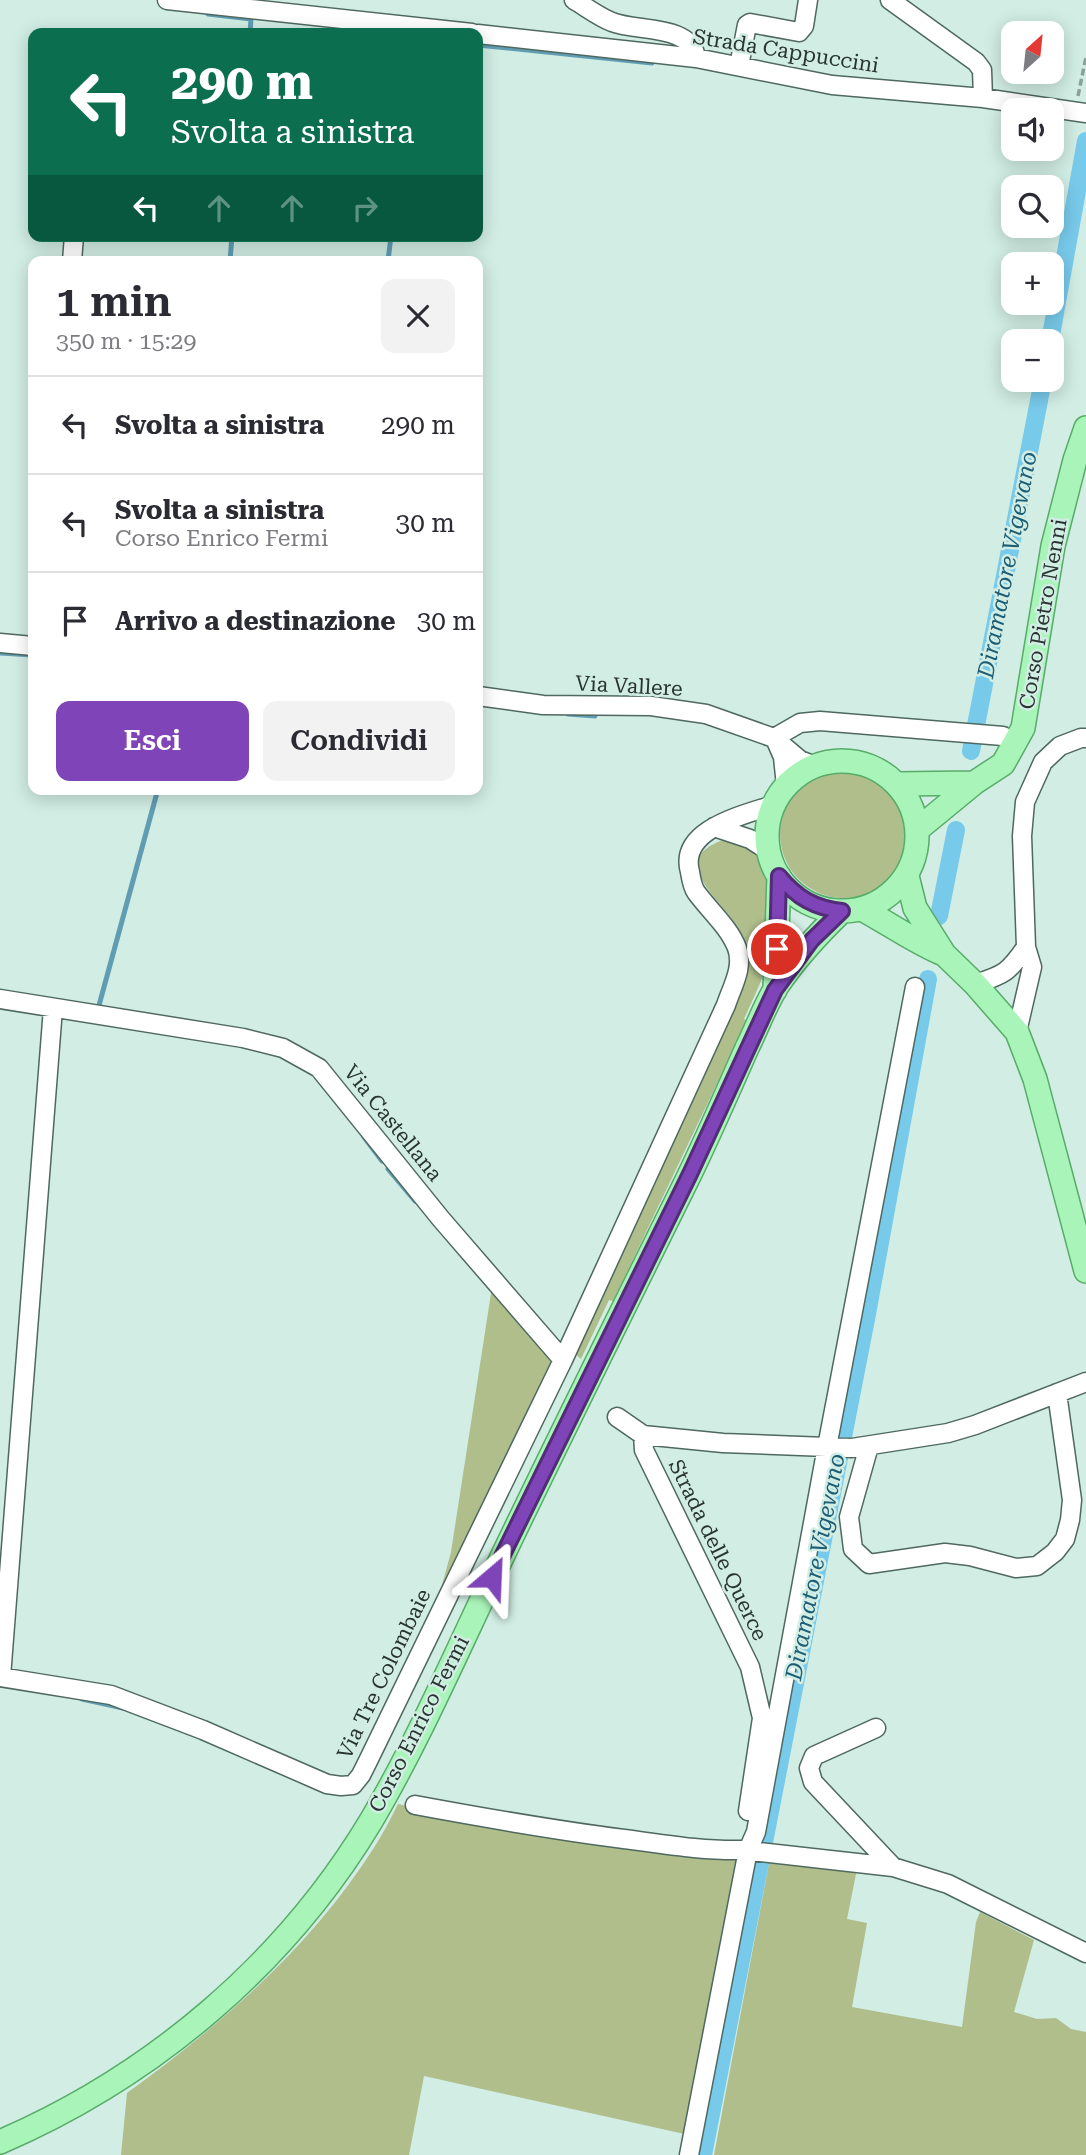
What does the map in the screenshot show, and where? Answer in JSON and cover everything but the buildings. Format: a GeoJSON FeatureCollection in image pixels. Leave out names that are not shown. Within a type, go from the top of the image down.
{"type":"FeatureCollection","features":[{"type":"Feature","properties":{"kind":"main road","name":"Corso Pietro Nenni"},"geometry":{"type":"LineString","coordinates":[[918,829],[974,783],[1003,764],[1023,728],[1053,546],[1086,428]]}},
{"type":"Feature","properties":{"kind":"main road"},"geometry":{"type":"LineString","coordinates":[[852,910],[888,897],[907,876],[916,853],[918,829],[911,805],[897,784],[879,770],[858,762],[836,761],[815,766],[799,774],[786,786],[773,805],[768,830],[769,851],[779,876],[791,891],[806,902],[824,909],[852,910],[896,927],[924,946],[944,954]]}},
{"type":"Feature","properties":{"kind":"main road"},"geometry":{"type":"LineString","coordinates":[[897,784],[974,783]]}},
{"type":"Feature","properties":{"kind":"main road","name":"Corso Enrico Fermi"},"geometry":{"type":"LineString","coordinates":[[775,990],[779,876]]}},
{"type":"Feature","properties":{"kind":"main road"},"geometry":{"type":"LineString","coordinates":[[907,876],[915,908],[944,954],[975,984],[1017,1032],[1035,1079],[1086,1271]]}},
{"type":"Feature","properties":{"kind":"main road","name":"Corso Enrico Fermi"},"geometry":{"type":"LineString","coordinates":[[0,2142],[88,2097],[189,2030],[263,1961],[313,1904],[351,1850],[371,1821],[413,1741],[690,1174],[775,990],[812,940],[852,910]]}},
{"type":"Feature","properties":{"kind":"street"},"geometry":{"type":"LineString","coordinates":[[167,0],[426,28]]}},
{"type":"Feature","properties":{"kind":"street"},"geometry":{"type":"LineString","coordinates":[[574,0],[612,23],[671,33],[688,41],[695,49],[696,58]]}},
{"type":"Feature","properties":{"kind":"street"},"geometry":{"type":"LineString","coordinates":[[739,66],[747,25],[751,23],[799,32],[804,26],[808,0]]}},
{"type":"Feature","properties":{"kind":"street"},"geometry":{"type":"LineString","coordinates":[[890,0],[976,62],[982,70],[983,98]]}},
{"type":"Feature","properties":{"kind":"street","name":"Strada Cappuccini"},"geometry":{"type":"LineString","coordinates":[[483,35],[696,58],[832,85],[983,98],[1080,112]]}},
{"type":"Feature","properties":{"kind":"street"},"geometry":{"type":"LineString","coordinates":[[0,643],[28,641]]}},
{"type":"Feature","properties":{"kind":"street","name":"Via Vallere"},"geometry":{"type":"LineString","coordinates":[[483,697],[543,705],[651,706],[706,714],[774,738],[800,760],[815,766]]}},
{"type":"Feature","properties":{"kind":"street"},"geometry":{"type":"LineString","coordinates":[[786,786],[783,757],[774,738],[800,723],[820,721],[996,735]]}},
{"type":"Feature","properties":{"kind":"street"},"geometry":{"type":"LineString","coordinates":[[1017,1032],[1032,967],[1026,947],[1022,836],[1025,802],[1043,762],[1060,746],[1086,738]]}},
{"type":"Feature","properties":{"kind":"street"},"geometry":{"type":"LineString","coordinates":[[563,1360],[726,1005],[739,970],[737,950],[728,933],[694,889],[688,865],[692,848],[701,836],[714,827],[773,805]]}},
{"type":"Feature","properties":{"kind":"street"},"geometry":{"type":"LineString","coordinates":[[714,827],[750,839],[769,851]]}},
{"type":"Feature","properties":{"kind":"street"},"geometry":{"type":"LineString","coordinates":[[975,984],[998,977],[1009,970],[1026,947]]}},
{"type":"Feature","properties":{"kind":"street"},"geometry":{"type":"LineString","coordinates":[[689,2155],[748,1850],[756,1832],[915,987]]}},
{"type":"Feature","properties":{"kind":"street","name":"Via Castellana"},"geometry":{"type":"LineString","coordinates":[[0,999],[243,1038],[283,1048],[319,1068],[441,1219],[563,1360]]}},
{"type":"Feature","properties":{"kind":"street"},"geometry":{"type":"LineString","coordinates":[[1,1677],[53,1008]]}},
{"type":"Feature","properties":{"kind":"street","name":"Via Tre Colombaie"},"geometry":{"type":"LineString","coordinates":[[1,1677],[111,1695],[204,1730],[327,1784],[353,1785],[368,1761],[563,1360]]}},
{"type":"Feature","properties":{"kind":"street"},"geometry":{"type":"LineString","coordinates":[[617,1417],[643,1435],[723,1443],[861,1447],[948,1433],[1086,1381]]}},
{"type":"Feature","properties":{"kind":"street"},"geometry":{"type":"LineString","coordinates":[[861,1447],[849,1517],[852,1549],[869,1564],[945,1553],[970,1556],[1016,1568],[1037,1566],[1055,1552],[1065,1539],[1070,1520],[1072,1500],[1057,1393]]}},
{"type":"Feature","properties":{"kind":"street","name":"Strada delle Querce"},"geometry":{"type":"LineString","coordinates":[[643,1435],[644,1450],[750,1667],[762,1718],[748,1850]]}},
{"type":"Feature","properties":{"kind":"street"},"geometry":{"type":"LineString","coordinates":[[876,1728],[814,1756],[809,1768],[813,1782],[893,1867]]}},
{"type":"Feature","properties":{"kind":"street"},"geometry":{"type":"LineString","coordinates":[[415,1805],[528,1826],[719,1850],[748,1850],[893,1867],[948,1885],[1086,1953]]}},
{"type":"Feature","properties":{"kind":"path"},"geometry":{"type":"LineString","coordinates":[[1080,112],[1078,97],[1086,57]]}},
{"type":"Feature","properties":{"kind":"green space"},"geometry":{"type":"Polygon","coordinates":[[[844,770],[868,775],[889,789],[903,810],[908,834],[903,858],[889,879],[868,893],[844,898],[820,893],[799,879],[785,858],[780,834],[785,810],[799,789],[820,775],[844,770]]]}},
{"type":"Feature","properties":{"kind":"green space"},"geometry":{"type":"Polygon","coordinates":[[[723,840],[750,848],[762,865],[770,908],[771,939],[767,963],[744,1019],[747,1021],[613,1301],[609,1300],[581,1359],[574,1353],[747,953],[736,925],[708,889],[698,867],[699,857],[707,848],[723,840]]]}},
{"type":"Feature","properties":{"kind":"green space"},"geometry":{"type":"Polygon","coordinates":[[[492,1287],[549,1353],[550,1370],[441,1589],[451,1552],[492,1287]]]}},
{"type":"Feature","properties":{"kind":"green space"},"geometry":{"type":"Polygon","coordinates":[[[398,1804],[423,1810],[740,1856],[689,2135],[424,2076],[409,2155],[121,2155],[127,2093],[231,2011],[294,1950],[350,1882],[378,1841],[398,1804]]]}},
{"type":"Feature","properties":{"kind":"green space"},"geometry":{"type":"Polygon","coordinates":[[[770,1858],[857,1869],[847,1919],[867,1923],[852,2007],[962,2027],[976,1922],[980,1912],[1034,1940],[1014,2012],[1037,2019],[1056,2018],[1071,2029],[1086,2032],[1086,2155],[714,2155],[770,1858]]]}},
{"type":"Feature","properties":{"kind":"waterway"},"geometry":{"type":"LineString","coordinates":[[208,14],[251,19],[250,28]]}},
{"type":"Feature","properties":{"kind":"waterway"},"geometry":{"type":"LineString","coordinates":[[483,46],[652,63]]}},
{"type":"Feature","properties":{"kind":"waterway","name":"Diramatore Vigevano"},"geometry":{"type":"LineString","coordinates":[[1052,329],[1086,141]]}},
{"type":"Feature","properties":{"kind":"waterway"},"geometry":{"type":"LineString","coordinates":[[230,256],[232,242]]}},
{"type":"Feature","properties":{"kind":"waterway"},"geometry":{"type":"LineString","coordinates":[[389,256],[390,242]]}},
{"type":"Feature","properties":{"kind":"waterway","name":"Diramatore Vigevano"},"geometry":{"type":"LineString","coordinates":[[971,751],[1041,392]]}},
{"type":"Feature","properties":{"kind":"waterway"},"geometry":{"type":"LineString","coordinates":[[0,653],[28,655]]}},
{"type":"Feature","properties":{"kind":"waterway"},"geometry":{"type":"LineString","coordinates":[[568,714],[595,716]]}},
{"type":"Feature","properties":{"kind":"waterway"},"geometry":{"type":"LineString","coordinates":[[98,1009],[156,795]]}},
{"type":"Feature","properties":{"kind":"waterway","name":"Diramatore Vigevano"},"geometry":{"type":"LineString","coordinates":[[939,916],[956,830]]}},
{"type":"Feature","properties":{"kind":"waterway","name":"Diramatore Vigevano"},"geometry":{"type":"LineString","coordinates":[[703,2155],[867,1314],[928,979]]}},
{"type":"Feature","properties":{"kind":"waterway"},"geometry":{"type":"LineString","coordinates":[[364,1137],[382,1161]]}},
{"type":"Feature","properties":{"kind":"waterway"},"geometry":{"type":"LineString","coordinates":[[388,1169],[415,1201]]}},
{"type":"Feature","properties":{"kind":"waterway"},"geometry":{"type":"LineString","coordinates":[[82,1699],[123,1708]]}},
{"type":"Feature","properties":{"kind":"route"},"geometry":{"type":"LineString","coordinates":[[492,1577],[690,1174],[775,990],[812,940],[842,911],[824,909],[806,902],[791,891],[779,876],[777,949]]}}]}
